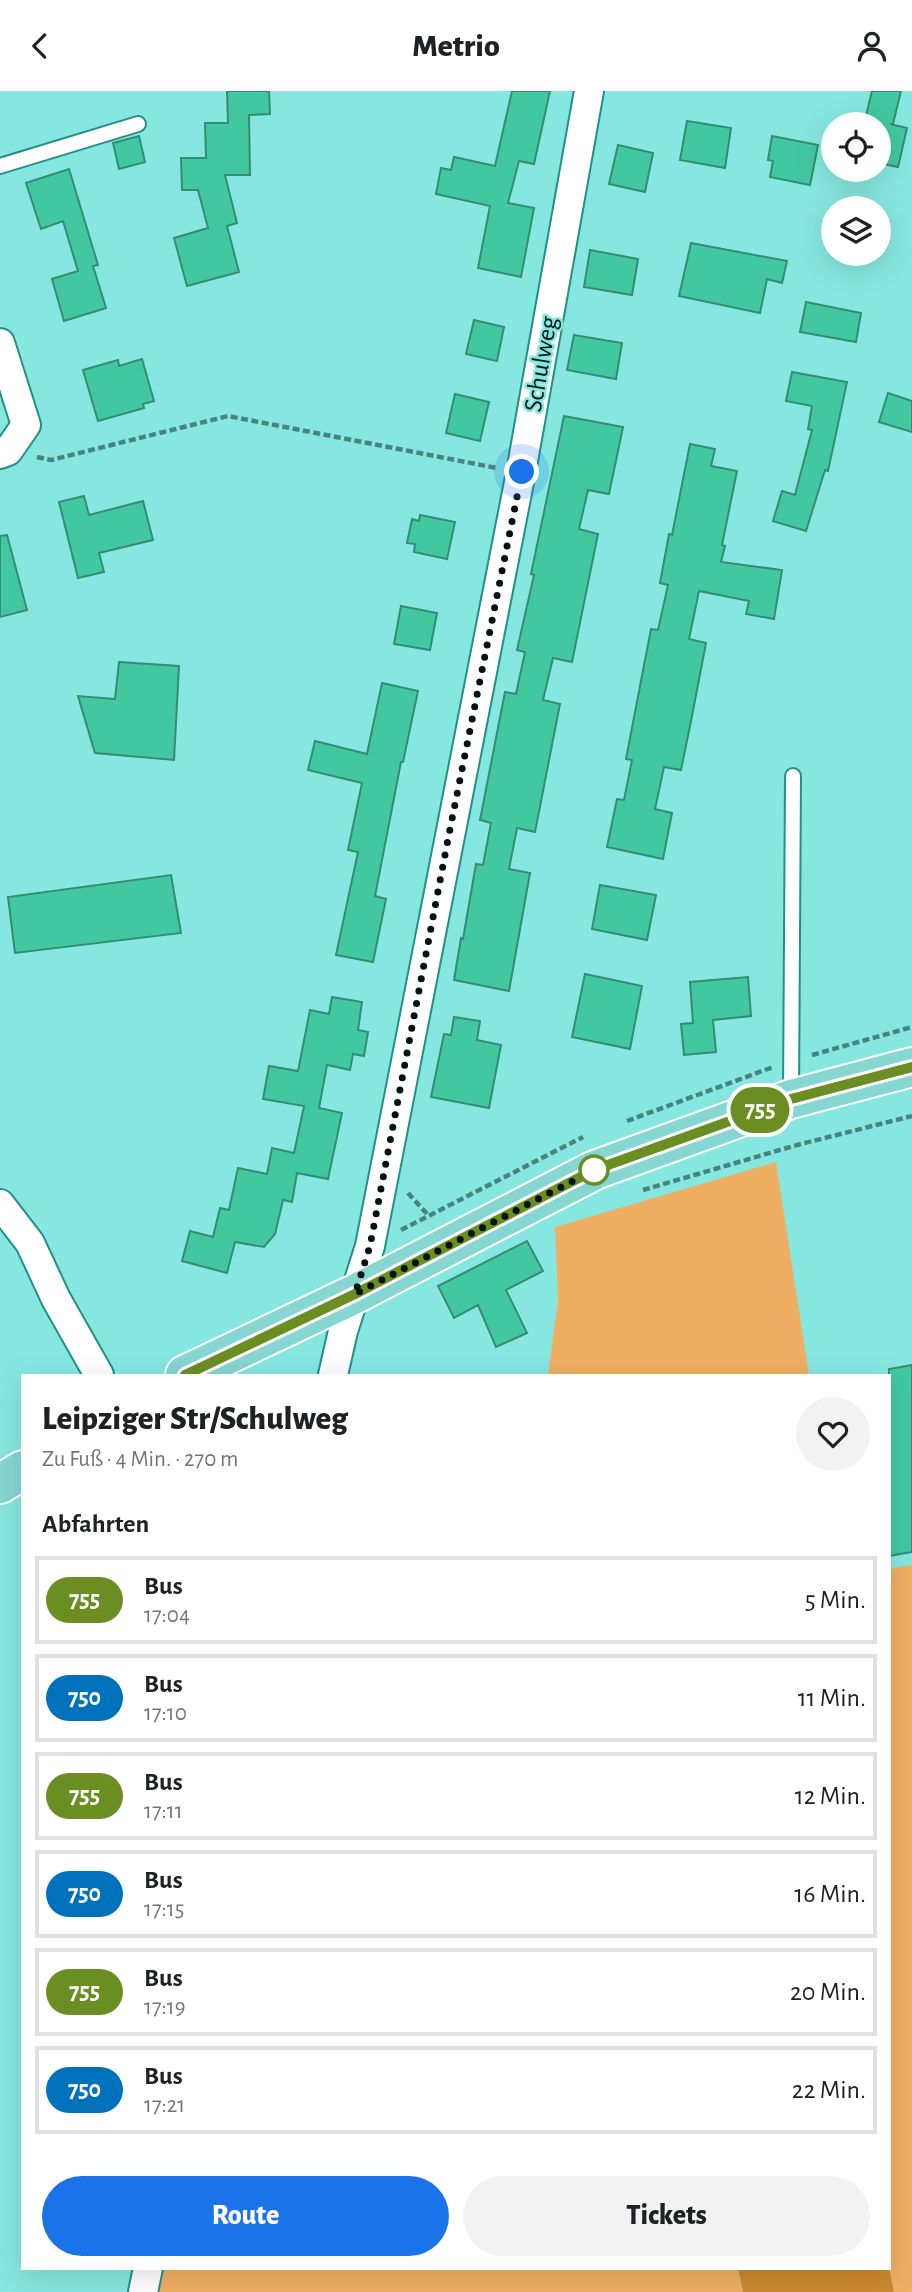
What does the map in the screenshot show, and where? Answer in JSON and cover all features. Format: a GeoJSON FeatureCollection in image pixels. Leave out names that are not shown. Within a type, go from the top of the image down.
{"type":"FeatureCollection","features":[{"type":"Feature","properties":{"kind":"main road"},"geometry":{"type":"LineString","coordinates":[[187,1374],[355,1294],[594,1170],[791,1099],[912,1067]]}},
{"type":"Feature","properties":{"kind":"main road"},"geometry":{"type":"LineString","coordinates":[[0,1485],[21,1471]]}},
{"type":"Feature","properties":{"kind":"street","name":"Schulweg"},"geometry":{"type":"LineString","coordinates":[[333,1374],[342,1331],[370,1246],[522,472],[589,91]]}},
{"type":"Feature","properties":{"kind":"street"},"geometry":{"type":"LineString","coordinates":[[0,343],[26,425],[4,453]]}},
{"type":"Feature","properties":{"kind":"street"},"geometry":{"type":"LineString","coordinates":[[0,1204],[30,1243],[56,1299],[98,1374]]}},
{"type":"Feature","properties":{"kind":"street"},"geometry":{"type":"LineString","coordinates":[[143,2292],[148,2270]]}},
{"type":"Feature","properties":{"kind":"lane"},"geometry":{"type":"LineString","coordinates":[[0,166],[138,124]]}},
{"type":"Feature","properties":{"kind":"lane"},"geometry":{"type":"LineString","coordinates":[[791,1099],[793,776]]}},
{"type":"Feature","properties":{"kind":"path"},"geometry":{"type":"LineString","coordinates":[[4,453],[51,460],[228,416],[522,472]]}},
{"type":"Feature","properties":{"kind":"path"},"geometry":{"type":"LineString","coordinates":[[646,1189],[797,1145],[912,1116]]}},
{"type":"Feature","properties":{"kind":"shaded area"},"geometry":{"type":"Polygon","coordinates":[[[776,1162],[809,1374],[548,1374],[558,1300],[555,1227],[776,1162]]]}},
{"type":"Feature","properties":{"kind":"shaded area"},"geometry":{"type":"Polygon","coordinates":[[[912,1565],[912,2292],[894,2292],[890,2270],[891,1569],[912,1565]]]}},
{"type":"Feature","properties":{"kind":"shaded area"},"geometry":{"type":"Polygon","coordinates":[[[150,2270],[738,2270],[743,2292],[146,2292],[150,2270]]]}},
{"type":"Feature","properties":{"kind":"shaded area"},"geometry":{"type":"Polygon","coordinates":[[[738,2270],[890,2270],[894,2292],[743,2292],[738,2270]]]}},
{"type":"Feature","properties":{"kind":"building"},"geometry":{"type":"Polygon","coordinates":[[[227,91],[269,91],[270,114],[249,115],[250,175],[225,175],[237,223],[227,226],[239,272],[187,286],[174,238],[208,228],[198,190],[182,190],[181,158],[206,158],[205,123],[228,123],[227,91]]]}},
{"type":"Feature","properties":{"kind":"building"},"geometry":{"type":"Polygon","coordinates":[[[512,91],[550,91],[534,164],[519,161],[508,203],[534,208],[521,277],[478,268],[490,206],[436,194],[441,168],[451,170],[454,157],[495,166],[512,91]]]}},
{"type":"Feature","properties":{"kind":"building"},"geometry":{"type":"Polygon","coordinates":[[[872,91],[901,91],[893,124],[891,112],[867,112],[872,91]]]}},
{"type":"Feature","properties":{"kind":"building"},"geometry":{"type":"Polygon","coordinates":[[[687,121],[731,128],[725,168],[680,160],[687,121]]]}},
{"type":"Feature","properties":{"kind":"building"},"geometry":{"type":"Polygon","coordinates":[[[891,124],[907,128],[898,167],[891,166],[891,124]]]}},
{"type":"Feature","properties":{"kind":"building"},"geometry":{"type":"Polygon","coordinates":[[[139,136],[145,162],[119,169],[113,143],[139,136]]]}},
{"type":"Feature","properties":{"kind":"building"},"geometry":{"type":"Polygon","coordinates":[[[772,136],[818,145],[810,185],[770,177],[773,161],[768,160],[772,136]]]}},
{"type":"Feature","properties":{"kind":"building"},"geometry":{"type":"Polygon","coordinates":[[[618,145],[653,153],[645,192],[609,184],[618,145]]]}},
{"type":"Feature","properties":{"kind":"building"},"geometry":{"type":"Polygon","coordinates":[[[69,169],[98,265],[93,266],[106,308],[64,321],[52,279],[78,271],[63,221],[41,229],[26,183],[69,169]]]}},
{"type":"Feature","properties":{"kind":"building"},"geometry":{"type":"Polygon","coordinates":[[[691,243],[787,261],[782,283],[767,279],[760,313],[679,296],[691,243]]]}},
{"type":"Feature","properties":{"kind":"building"},"geometry":{"type":"Polygon","coordinates":[[[590,250],[638,259],[632,295],[584,287],[590,250]]]}},
{"type":"Feature","properties":{"kind":"building"},"geometry":{"type":"Polygon","coordinates":[[[806,302],[861,313],[856,342],[800,332],[806,302]]]}},
{"type":"Feature","properties":{"kind":"building"},"geometry":{"type":"Polygon","coordinates":[[[474,320],[504,327],[497,361],[466,354],[474,320]]]}},
{"type":"Feature","properties":{"kind":"building"},"geometry":{"type":"Polygon","coordinates":[[[574,335],[622,343],[616,379],[567,370],[574,335]]]}},
{"type":"Feature","properties":{"kind":"building"},"geometry":{"type":"Polygon","coordinates":[[[142,359],[154,401],[143,404],[144,408],[98,421],[83,370],[118,360],[119,366],[142,359]]]}},
{"type":"Feature","properties":{"kind":"building"},"geometry":{"type":"Polygon","coordinates":[[[792,372],[847,382],[828,471],[825,470],[806,531],[773,521],[782,491],[795,495],[812,430],[808,429],[812,406],[786,401],[792,372]]]}},
{"type":"Feature","properties":{"kind":"building"},"geometry":{"type":"Polygon","coordinates":[[[888,393],[912,401],[912,432],[879,422],[888,393]]]}},
{"type":"Feature","properties":{"kind":"building"},"geometry":{"type":"Polygon","coordinates":[[[455,394],[489,402],[480,441],[446,433],[455,394]]]}},
{"type":"Feature","properties":{"kind":"building"},"geometry":{"type":"Polygon","coordinates":[[[564,416],[623,427],[609,494],[588,490],[579,529],[598,534],[572,662],[553,658],[543,700],[560,704],[535,832],[517,828],[509,869],[530,873],[509,991],[454,980],[476,864],[483,865],[491,823],[480,820],[505,692],[516,694],[525,652],[517,650],[564,416]]]}},
{"type":"Feature","properties":{"kind":"building"},"geometry":{"type":"Polygon","coordinates":[[[690,444],[715,449],[711,466],[737,471],[721,562],[782,570],[774,619],[746,614],[749,601],[699,591],[689,639],[706,643],[692,716],[681,770],[664,767],[655,809],[672,813],[663,859],[607,847],[617,799],[624,800],[632,760],[626,759],[651,629],[658,630],[668,585],[660,583],[690,444]]]}},
{"type":"Feature","properties":{"kind":"building"},"geometry":{"type":"Polygon","coordinates":[[[84,496],[89,515],[143,501],[153,540],[99,553],[104,572],[78,578],[59,502],[84,496]]]}},
{"type":"Feature","properties":{"kind":"building"},"geometry":{"type":"Polygon","coordinates":[[[420,515],[455,522],[447,559],[414,552],[415,544],[407,543],[412,519],[419,521],[420,515]]]}},
{"type":"Feature","properties":{"kind":"building"},"geometry":{"type":"Polygon","coordinates":[[[7,535],[27,610],[0,617],[0,536],[7,535]]]}},
{"type":"Feature","properties":{"kind":"building"},"geometry":{"type":"Polygon","coordinates":[[[401,606],[437,613],[430,650],[394,644],[401,606]]]}},
{"type":"Feature","properties":{"kind":"building"},"geometry":{"type":"Polygon","coordinates":[[[119,662],[179,666],[174,760],[95,753],[78,696],[115,699],[119,662]]]}},
{"type":"Feature","properties":{"kind":"building"},"geometry":{"type":"Polygon","coordinates":[[[382,683],[418,691],[375,896],[386,899],[373,962],[336,955],[358,852],[348,850],[362,783],[308,770],[315,741],[367,754],[382,683]]]}},
{"type":"Feature","properties":{"kind":"building"},"geometry":{"type":"Polygon","coordinates":[[[171,875],[181,933],[15,953],[8,897],[171,875]]]}},
{"type":"Feature","properties":{"kind":"building"},"geometry":{"type":"Polygon","coordinates":[[[600,885],[656,895],[647,940],[592,929],[600,885]]]}},
{"type":"Feature","properties":{"kind":"building"},"geometry":{"type":"Polygon","coordinates":[[[585,974],[642,986],[630,1049],[572,1037],[585,974]]]}},
{"type":"Feature","properties":{"kind":"building"},"geometry":{"type":"Polygon","coordinates":[[[748,977],[751,1016],[713,1020],[716,1052],[684,1055],[681,1024],[693,1023],[690,982],[748,977]]]}},
{"type":"Feature","properties":{"kind":"building"},"geometry":{"type":"Polygon","coordinates":[[[332,997],[362,1002],[358,1030],[368,1032],[364,1056],[353,1054],[350,1070],[327,1065],[319,1108],[342,1113],[328,1179],[297,1173],[292,1202],[283,1200],[275,1234],[264,1247],[235,1242],[227,1273],[182,1261],[190,1231],[213,1237],[220,1208],[229,1210],[238,1168],[267,1174],[272,1148],[294,1153],[304,1106],[263,1099],[269,1066],[298,1071],[310,1010],[329,1014],[332,997]]]}},
{"type":"Feature","properties":{"kind":"building"},"geometry":{"type":"Polygon","coordinates":[[[454,1017],[480,1021],[477,1040],[501,1045],[489,1108],[431,1097],[444,1034],[451,1035],[454,1017]]]}},
{"type":"Feature","properties":{"kind":"building"},"geometry":{"type":"Polygon","coordinates":[[[527,1241],[543,1271],[506,1290],[527,1333],[496,1347],[478,1305],[454,1318],[438,1286],[527,1241]]]}},
{"type":"Feature","properties":{"kind":"building"},"geometry":{"type":"Polygon","coordinates":[[[912,1365],[912,1552],[891,1556],[891,1374],[889,1369],[912,1365]]]}},
{"type":"Feature","properties":{"kind":"bus line","name":"755"},"geometry":{"type":"LineString","coordinates":[[187,1374],[355,1294],[594,1170],[791,1099],[912,1067]]}},
{"type":"Feature","properties":{"kind":"route"},"geometry":{"type":"LineString","coordinates":[[522,472],[370,1246],[355,1294],[594,1170]]}}]}
